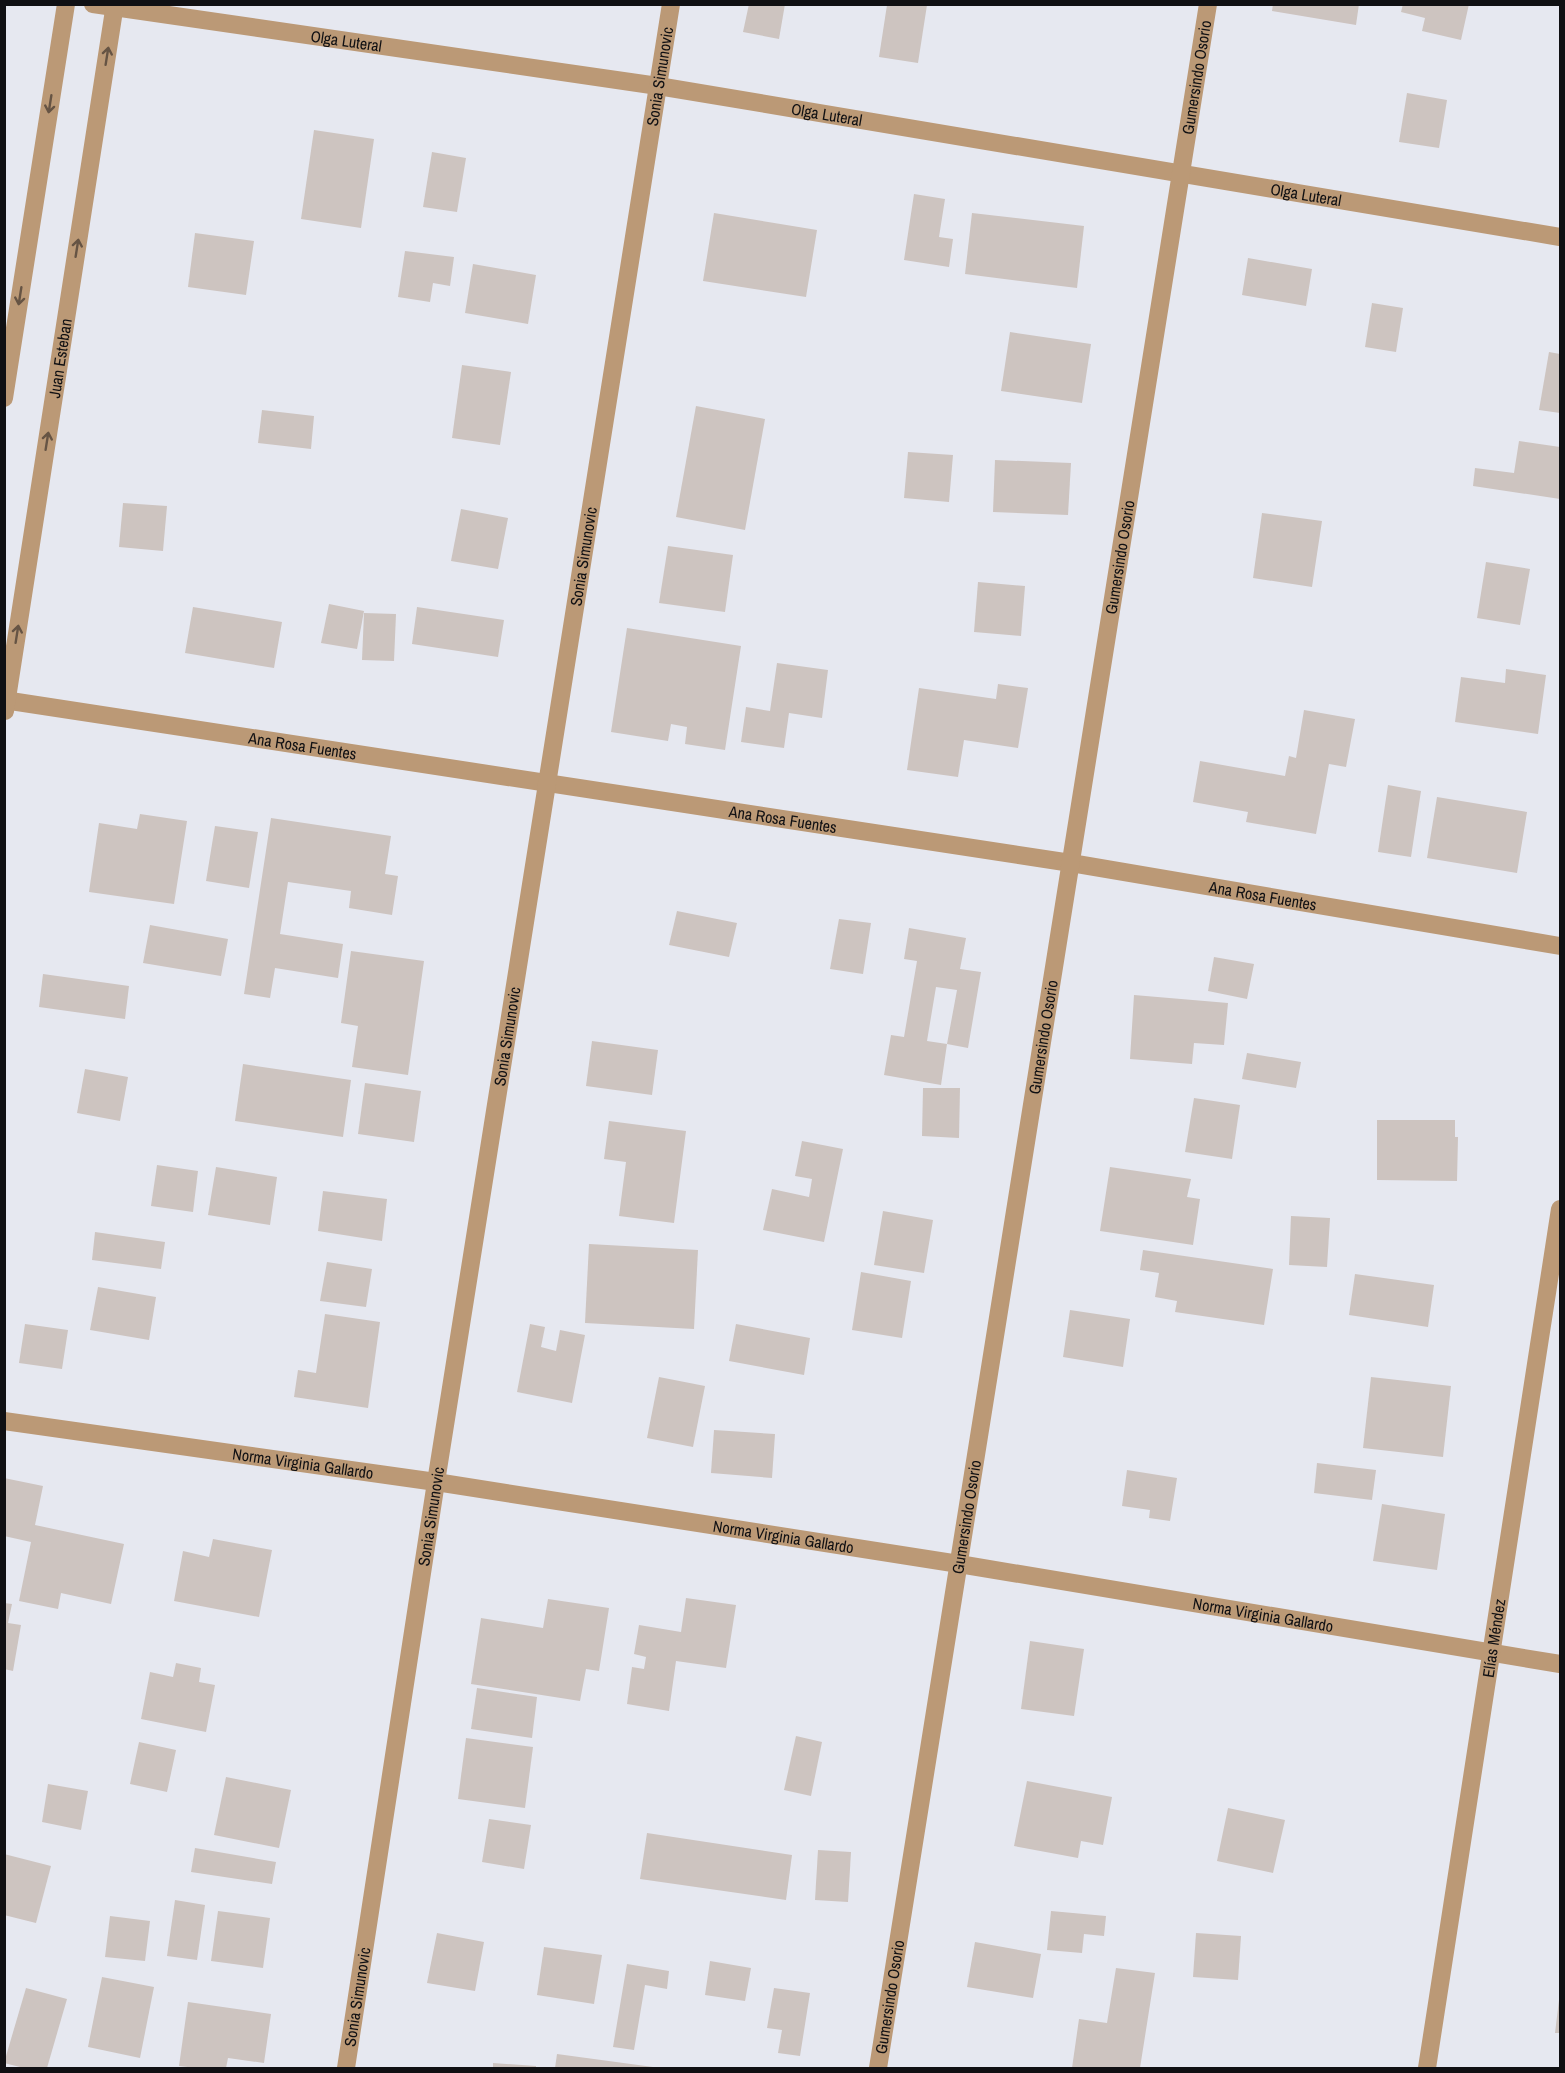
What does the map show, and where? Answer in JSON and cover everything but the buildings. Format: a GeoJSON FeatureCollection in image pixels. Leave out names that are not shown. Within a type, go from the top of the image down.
{"type":"FeatureCollection","features":[{"type":"Feature","properties":{"kind":"street"},"geometry":{"type":"LineString","coordinates":[[4,398],[66,4]]}},
{"type":"Feature","properties":{"kind":"street","name":"Olga Luteral"},"geometry":{"type":"LineString","coordinates":[[93,4],[658,86],[1560,237]]}},
{"type":"Feature","properties":{"kind":"street","name":"Sonia Simunovic"},"geometry":{"type":"LineString","coordinates":[[346,2068],[436,1482],[671,4]]}},
{"type":"Feature","properties":{"kind":"street","name":"Gumersindo Osorio"},"geometry":{"type":"LineString","coordinates":[[878,2068],[1208,4]]}},
{"type":"Feature","properties":{"kind":"street","name":"Juan Esteban"},"geometry":{"type":"LineString","coordinates":[[5,705],[114,6]]}},
{"type":"Feature","properties":{"kind":"street","name":"Ana Rosa Fuentes"},"geometry":{"type":"LineString","coordinates":[[5,705],[547,782],[1071,862],[1560,946]]}},
{"type":"Feature","properties":{"kind":"street","name":"Elías Méndez"},"geometry":{"type":"LineString","coordinates":[[1427,2068],[1560,1209]]}},
{"type":"Feature","properties":{"kind":"street","name":"Norma Virginia Gallardo"},"geometry":{"type":"LineString","coordinates":[[4,1420],[436,1482],[959,1564],[1560,1664]]}}]}
